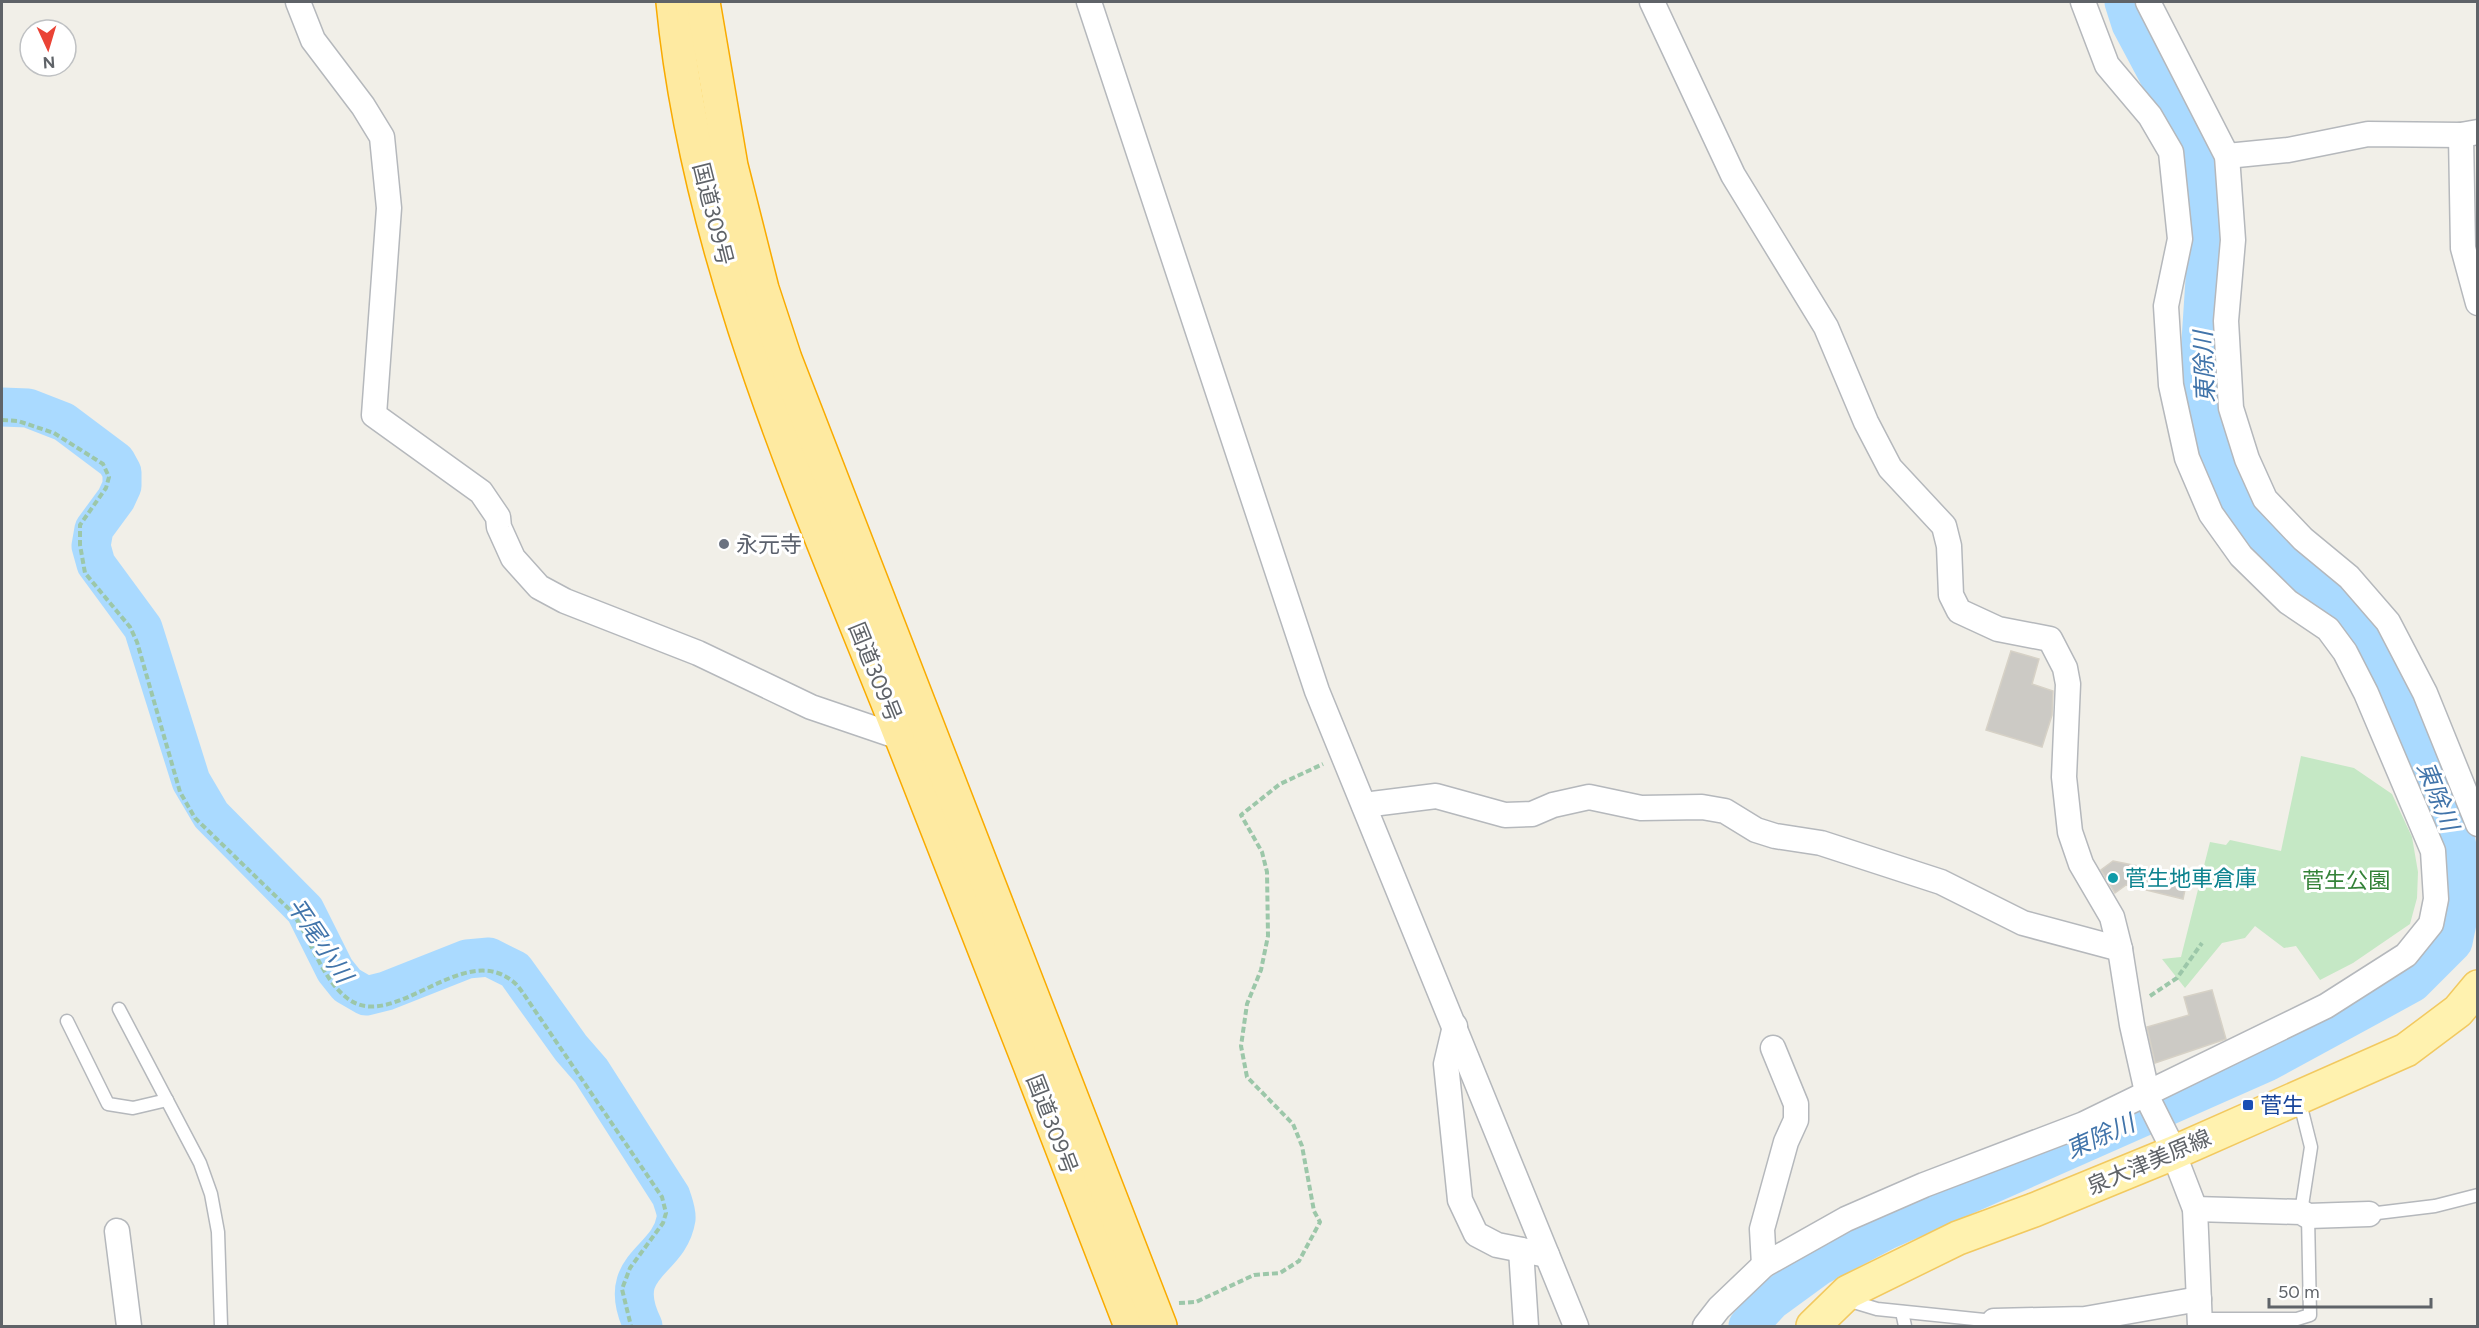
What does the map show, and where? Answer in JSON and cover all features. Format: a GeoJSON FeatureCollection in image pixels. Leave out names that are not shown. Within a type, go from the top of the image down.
{"type":"FeatureCollection","features":[{"type":"Feature","properties":{"kind":"highway","name":"国道309号"},"geometry":{"type":"LineString","coordinates":[[673,2],[688,105],[707,199],[747,336],[779,433],[915,734],[1154,1313]]}},
{"type":"Feature","properties":{"kind":"highway","name":"国道309号"},"geometry":{"type":"LineString","coordinates":[[703,2],[731,166],[762,289],[915,734],[1131,1326]]}},
{"type":"Feature","properties":{"kind":"main road","name":"泉大津美原線"},"geometry":{"type":"LineString","coordinates":[[1813,1326],[1848,1292],[1958,1238],[2034,1210],[2170,1146],[2298,1098],[2406,1050],[2458,1011],[2478,987]]}},
{"type":"Feature","properties":{"kind":"street"},"geometry":{"type":"LineString","coordinates":[[298,2],[313,40],[363,106],[382,137],[389,207],[374,415],[481,492],[498,517],[499,527],[513,558],[539,587],[565,601],[698,653],[812,707],[915,734]]}},
{"type":"Feature","properties":{"kind":"street"},"geometry":{"type":"LineString","coordinates":[[1089,2],[1317,691],[1576,1326]]}},
{"type":"Feature","properties":{"kind":"street"},"geometry":{"type":"LineString","coordinates":[[1652,2],[1733,176],[1826,327],[1866,422],[1890,468],[1944,526],[1949,546],[1951,595],[1959,611],[1998,630],[2050,639],[2065,668],[2068,684],[2064,777],[2070,832],[2081,864],[2112,917],[2148,1097],[2195,1209],[2200,1315],[2085,1323],[1994,1321]]}},
{"type":"Feature","properties":{"kind":"street"},"geometry":{"type":"LineString","coordinates":[[1705,1326],[1719,1308],[1764,1264],[1846,1219],[1934,1181],[2148,1097],[2326,1006],[2406,956],[2431,924],[2436,899],[2433,851],[2367,693],[2345,652],[2328,629],[2288,602],[2241,556],[2211,514],[2187,458],[2171,385],[2166,306],[2180,238],[2171,152],[2150,116],[2107,65],[2083,2]]}},
{"type":"Feature","properties":{"kind":"street"},"geometry":{"type":"LineString","coordinates":[[2148,2],[2227,156],[2233,240],[2226,321],[2231,408],[2247,459],[2265,499],[2303,539],[2349,577],[2388,622],[2426,693],[2478,824]]}},
{"type":"Feature","properties":{"kind":"street"},"geometry":{"type":"LineString","coordinates":[[2227,156],[2288,150],[2368,134],[2469,134],[2463,248],[2478,303]]}},
{"type":"Feature","properties":{"kind":"street"},"geometry":{"type":"LineString","coordinates":[[1364,805],[1436,796],[1505,815],[1532,814],[1553,805],[1589,797],[1641,808],[1702,807],[1725,810],[1756,830],[1775,836],[1821,843],[1930,878],[2023,923],[2120,949]]}},
{"type":"Feature","properties":{"kind":"street"},"geometry":{"type":"LineString","coordinates":[[1455,1026],[1446,1064],[1460,1200],[1476,1234],[1497,1245],[1547,1255]]}},
{"type":"Feature","properties":{"kind":"street"},"geometry":{"type":"LineString","coordinates":[[1764,1264],[1762,1229],[1786,1142],[1796,1120],[1796,1104],[1773,1048]]}},
{"type":"Feature","properties":{"kind":"street"},"geometry":{"type":"LineString","coordinates":[[2195,1209],[2305,1214],[2369,1214]]}},
{"type":"Feature","properties":{"kind":"street"},"geometry":{"type":"LineString","coordinates":[[117,1232],[129,1326]]}},
{"type":"Feature","properties":{"kind":"street"},"geometry":{"type":"LineString","coordinates":[[1521,1250],[1526,1326]]}},
{"type":"Feature","properties":{"kind":"lane"},"geometry":{"type":"LineString","coordinates":[[119,1009],[200,1163],[211,1194],[218,1232],[221,1326]]}},
{"type":"Feature","properties":{"kind":"lane"},"geometry":{"type":"LineString","coordinates":[[67,1021],[108,1104],[133,1108],[167,1100]]}},
{"type":"Feature","properties":{"kind":"lane"},"geometry":{"type":"LineString","coordinates":[[2200,1315],[2297,1319],[2310,1315],[2305,1214],[2311,1148],[2298,1098]]}},
{"type":"Feature","properties":{"kind":"lane"},"geometry":{"type":"LineString","coordinates":[[2369,1214],[2434,1206],[2478,1196]]}},
{"type":"Feature","properties":{"kind":"lane"},"geometry":{"type":"LineString","coordinates":[[1842,1298],[1877,1309],[1994,1321]]}},
{"type":"Feature","properties":{"kind":"lane"},"geometry":{"type":"LineString","coordinates":[[1902,1312],[1905,1326]]}},
{"type":"Feature","properties":{"kind":"path"},"geometry":{"type":"LineString","coordinates":[[2,420],[18,421],[54,433],[103,464],[109,477],[106,488],[80,525],[80,545],[85,573],[130,627],[180,792],[195,818],[290,910],[302,925],[329,978],[346,998],[358,1005],[372,1007],[388,1004],[474,970],[493,972],[510,979],[524,993],[662,1197],[666,1213],[663,1223],[630,1268],[622,1289],[630,1326]]}},
{"type":"Feature","properties":{"kind":"path"},"geometry":{"type":"LineString","coordinates":[[1154,1313],[1196,1302],[1254,1275],[1280,1273],[1299,1261],[1320,1222],[1314,1211],[1302,1146],[1293,1124],[1247,1077],[1241,1046],[1246,1004],[1261,970],[1268,936],[1267,872],[1262,852],[1241,815],[1280,784],[1343,755]]}},
{"type":"Feature","properties":{"kind":"path"},"geometry":{"type":"LineString","coordinates":[[2130,1010],[2177,978],[2202,944]]}},
{"type":"Feature","properties":{"kind":"green space","name":"菅生公園"},"geometry":{"type":"Polygon","coordinates":[[[2301,756],[2354,768],[2392,794],[2412,837],[2418,872],[2417,898],[2410,924],[2353,963],[2320,980],[2296,946],[2284,948],[2255,926],[2245,938],[2222,943],[2185,988],[2162,959],[2181,957],[2210,842],[2226,845],[2230,840],[2281,851],[2301,756]]]}},
{"type":"Feature","properties":{"kind":"building"},"geometry":{"type":"Polygon","coordinates":[[[2011,651],[2039,659],[2032,684],[2053,691],[2052,715],[2042,747],[1986,730],[2011,651]]]}},
{"type":"Feature","properties":{"kind":"building"},"geometry":{"type":"Polygon","coordinates":[[[2113,861],[2188,876],[2183,899],[2126,885],[2115,893],[2101,870],[2113,861]]]}},
{"type":"Feature","properties":{"kind":"building"},"geometry":{"type":"Polygon","coordinates":[[[2212,990],[2226,1039],[2155,1063],[2147,1027],[2189,1015],[2184,997],[2212,990]]]}},
{"type":"Feature","properties":{"kind":"waterway","name":"東除川"},"geometry":{"type":"LineString","coordinates":[[1748,1326],[1771,1301],[1819,1266],[1885,1231],[2267,1062],[2412,983],[2453,942],[2465,884],[2455,837],[2405,715],[2365,635],[2278,555],[2230,493],[2208,437],[2200,356],[2208,234],[2204,161],[2131,24],[2124,2]]}},
{"type":"Feature","properties":{"kind":"waterway","name":"平尾小川"},"geometry":{"type":"LineString","coordinates":[[2,407],[28,408],[64,422],[116,461],[122,472],[122,486],[116,499],[94,529],[91,546],[96,564],[143,628],[191,781],[211,815],[305,910],[335,970],[347,985],[366,996],[386,991],[467,959],[489,957],[515,970],[571,1048],[591,1071],[671,1196],[675,1210],[676,1219],[671,1234],[664,1246],[638,1276],[635,1289],[636,1305],[643,1326]]}},
{"type":"Feature","properties":{"kind":"place","name":"永元寺"},"geometry":{"type":"Point","coordinates":[724,544]}},
{"type":"Feature","properties":{"kind":"place","name":"菅生地車倉庫"},"geometry":{"type":"Point","coordinates":[2113,878]}},
{"type":"Feature","properties":{"kind":"place","name":"菅生"},"geometry":{"type":"Point","coordinates":[2248,1105]}}]}
